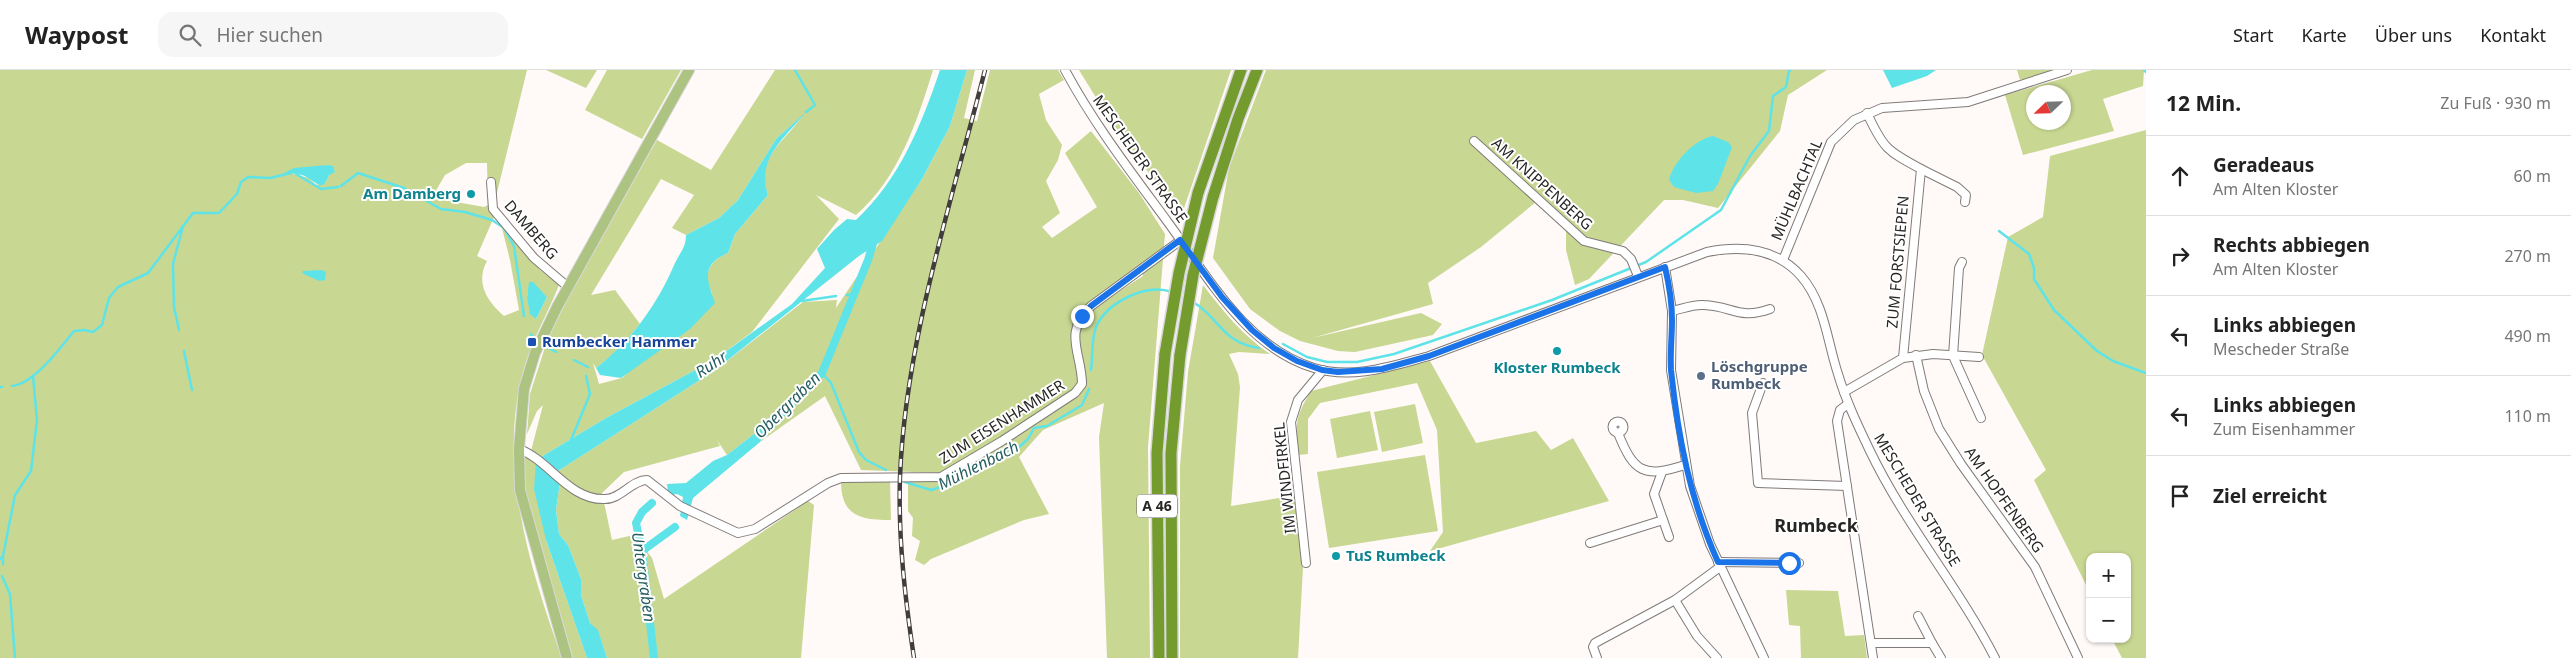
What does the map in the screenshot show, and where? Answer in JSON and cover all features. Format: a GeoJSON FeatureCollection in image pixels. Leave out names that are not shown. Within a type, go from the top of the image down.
{"type":"FeatureCollection","features":[{"type":"Feature","properties":{"kind":"highway","name":"A 46"},"geometry":{"type":"LineString","coordinates":[[1159,658],[1157,453],[1165,354],[1178,273],[1198,193],[1241,70]]}},
{"type":"Feature","properties":{"kind":"highway","name":"A 46"},"geometry":{"type":"LineString","coordinates":[[1172,658],[1171,472],[1180,355],[1193,275],[1213,197],[1256,70]]}},
{"type":"Feature","properties":{"kind":"main road"},"geometry":{"type":"LineString","coordinates":[[567,658],[523,505],[519,482],[519,449],[523,396],[529,368],[568,286],[689,70]]}},
{"type":"Feature","properties":{"kind":"street","name":"MESCHEDER STRASSE"},"geometry":{"type":"LineString","coordinates":[[1065,70],[1093,118],[1222,297],[1252,330],[1288,356],[1322,370],[1354,372],[1382,369],[1429,356],[1637,274],[1725,248],[1755,249],[1783,260],[1801,276],[1818,303],[1848,404],[1887,483],[1967,607],[1996,658]]}},
{"type":"Feature","properties":{"kind":"street","name":"MÜHLBACHTAL"},"geometry":{"type":"LineString","coordinates":[[1783,260],[1831,142],[1846,125],[1868,112],[1882,108],[1968,102],[2067,70]]}},
{"type":"Feature","properties":{"kind":"street"},"geometry":{"type":"LineString","coordinates":[[1868,112],[1885,148],[1895,156],[1957,187],[1966,195],[1965,202]]}},
{"type":"Feature","properties":{"kind":"street","name":"AM KNIPPENBERG"},"geometry":{"type":"LineString","coordinates":[[1474,141],[1584,241],[1590,244],[1620,249],[1632,262],[1637,274]]}},
{"type":"Feature","properties":{"kind":"street","name":"ZUM FORSTSIEPEN"},"geometry":{"type":"LineString","coordinates":[[1903,358],[1921,169]]}},
{"type":"Feature","properties":{"kind":"street","name":"DAMBERG"},"geometry":{"type":"LineString","coordinates":[[490,182],[493,209],[534,258],[568,286]]}},
{"type":"Feature","properties":{"kind":"street","name":"ZUM EISENHAMMER"},"geometry":{"type":"LineString","coordinates":[[519,449],[537,459],[569,486],[584,495],[598,499],[612,498],[645,480],[691,512],[732,532],[744,533],[837,479],[896,476],[932,478],[946,475],[1009,437],[1070,397],[1079,388],[1082,378],[1074,337],[1082,316],[1091,306],[1180,240]]}},
{"type":"Feature","properties":{"kind":"street"},"geometry":{"type":"LineString","coordinates":[[1962,262],[1959,268],[1953,356],[1981,418]]}},
{"type":"Feature","properties":{"kind":"street"},"geometry":{"type":"LineString","coordinates":[[1665,267],[1672,311],[1671,370],[1685,465],[1696,509],[1719,564],[1764,658]]}},
{"type":"Feature","properties":{"kind":"street"},"geometry":{"type":"LineString","coordinates":[[1672,311],[1700,305],[1743,314],[1770,309]]}},
{"type":"Feature","properties":{"kind":"street"},"geometry":{"type":"LineString","coordinates":[[1844,392],[1903,358],[1916,356],[1979,357]]}},
{"type":"Feature","properties":{"kind":"street","name":"AM HOPFENBERG"},"geometry":{"type":"LineString","coordinates":[[1916,356],[1927,402],[1939,429],[1961,464],[2035,567],[2078,658]]}},
{"type":"Feature","properties":{"kind":"street","name":"IM WINDFIRKEL"},"geometry":{"type":"LineString","coordinates":[[1306,563],[1291,422],[1298,400],[1322,370]]}},
{"type":"Feature","properties":{"kind":"street"},"geometry":{"type":"LineString","coordinates":[[1763,383],[1752,414],[1758,483],[1846,486]]}},
{"type":"Feature","properties":{"kind":"street"},"geometry":{"type":"LineString","coordinates":[[1848,404],[1840,410],[1837,421],[1873,658]]}},
{"type":"Feature","properties":{"kind":"street"},"geometry":{"type":"LineString","coordinates":[[1618,433],[1625,449],[1638,466],[1652,473],[1685,465]]}},
{"type":"Feature","properties":{"kind":"street"},"geometry":{"type":"LineString","coordinates":[[1662,472],[1654,494],[1669,537]]}},
{"type":"Feature","properties":{"kind":"street"},"geometry":{"type":"LineString","coordinates":[[1590,543],[1663,520]]}},
{"type":"Feature","properties":{"kind":"street"},"geometry":{"type":"LineString","coordinates":[[1597,658],[1593,647],[1595,643],[1675,600],[1719,564],[1798,563]]}},
{"type":"Feature","properties":{"kind":"street"},"geometry":{"type":"LineString","coordinates":[[1675,600],[1697,636],[1717,658]]}},
{"type":"Feature","properties":{"kind":"street"},"geometry":{"type":"LineString","coordinates":[[1918,616],[1941,658]]}},
{"type":"Feature","properties":{"kind":"street"},"geometry":{"type":"LineString","coordinates":[[1871,643],[1932,643]]}},
{"type":"Feature","properties":{"kind":"green space"},"geometry":{"type":"Polygon","coordinates":[[[0,70],[527,70],[493,209],[494,217],[477,256],[487,261],[482,277],[488,298],[504,316],[519,310],[510,260],[500,220],[540,270],[559,285],[526,362],[517,399],[514,436],[515,474],[520,512],[528,549],[538,587],[562,658],[0,658],[0,70]],[[466,163],[445,175],[434,194],[445,200],[484,207],[488,205],[487,163],[466,163]],[[285,172],[309,178],[316,185],[326,182],[329,175],[285,172]],[[536,287],[528,291],[527,297],[536,319],[547,297],[536,287]]]}},
{"type":"Feature","properties":{"kind":"green space"},"geometry":{"type":"Polygon","coordinates":[[[546,70],[597,70],[586,88],[546,70]]]}},
{"type":"Feature","properties":{"kind":"green space"},"geometry":{"type":"Polygon","coordinates":[[[607,70],[681,70],[642,139],[585,110],[607,70]]]}},
{"type":"Feature","properties":{"kind":"green space"},"geometry":{"type":"Polygon","coordinates":[[[775,70],[933,70],[913,129],[895,167],[871,201],[856,215],[816,195],[839,219],[752,332],[714,360],[606,418],[541,457],[558,471],[714,371],[803,302],[837,300],[836,308],[922,179],[950,126],[967,70],[975,70],[964,118],[977,121],[990,70],[1058,70],[1064,80],[1039,94],[1046,120],[1062,145],[1058,160],[1046,181],[1060,213],[1042,227],[1052,238],[1097,207],[1065,153],[1091,131],[1139,193],[1165,234],[1148,447],[1150,658],[1107,658],[1099,437],[1104,403],[1043,430],[1019,457],[1049,514],[1024,520],[931,559],[924,565],[915,560],[920,541],[912,536],[913,518],[908,511],[908,481],[941,480],[1010,441],[1067,402],[941,473],[861,470],[825,396],[760,442],[769,428],[754,434],[727,455],[717,440],[720,446],[624,472],[602,493],[612,540],[634,535],[652,558],[664,599],[808,501],[814,505],[801,658],[607,658],[598,631],[590,623],[581,595],[581,579],[568,545],[559,534],[556,510],[560,482],[546,540],[587,658],[573,658],[525,490],[522,462],[531,451],[543,405],[537,411],[527,434],[530,394],[547,341],[570,294],[657,140],[711,170],[775,70]],[[803,115],[776,139],[738,200],[719,218],[686,235],[672,228],[694,195],[661,179],[591,295],[615,290],[640,324],[616,352],[596,368],[593,363],[599,384],[622,378],[712,293],[707,280],[709,269],[716,260],[728,253],[735,234],[768,195],[765,170],[768,160],[803,115]],[[1142,263],[1102,294],[1103,302],[1143,276],[1142,263]]]}},
{"type":"Feature","properties":{"kind":"green space"},"geometry":{"type":"Polygon","coordinates":[[[1079,70],[1231,70],[1181,217],[1108,117],[1079,70]]]}},
{"type":"Feature","properties":{"kind":"green space"},"geometry":{"type":"Polygon","coordinates":[[[1266,70],[1827,70],[1788,95],[1780,131],[1718,208],[1683,200],[1664,200],[1589,279],[1575,285],[1566,250],[1566,221],[1536,202],[1481,247],[1428,283],[1433,304],[1312,338],[1421,313],[1442,324],[1433,335],[1355,352],[1338,351],[1300,341],[1280,331],[1250,309],[1213,258],[1229,168],[1266,70]]]}},
{"type":"Feature","properties":{"kind":"green space"},"geometry":{"type":"Polygon","coordinates":[[[2017,70],[2059,70],[2023,82],[2022,79],[2020,80],[2017,70]]]}},
{"type":"Feature","properties":{"kind":"green space"},"geometry":{"type":"Polygon","coordinates":[[[2092,70],[2144,70],[2143,86],[2103,99],[2114,131],[2023,155],[2005,95],[2026,89],[2026,130],[2071,130],[2071,85],[2040,85],[2092,70]]]}},
{"type":"Feature","properties":{"kind":"green space"},"geometry":{"type":"Polygon","coordinates":[[[2146,130],[2146,658],[2122,658],[2114,643],[2131,643],[2131,553],[2086,553],[2086,585],[2034,480],[2046,470],[1982,355],[2008,237],[2043,217],[2050,156],[2146,130]]]}},
{"type":"Feature","properties":{"kind":"green space"},"geometry":{"type":"Polygon","coordinates":[[[1203,285],[1242,331],[1270,354],[1239,352],[1229,354],[1238,374],[1240,387],[1231,506],[1297,495],[1303,567],[1298,658],[1180,658],[1180,466],[1188,372],[1203,285]]]}},
{"type":"Feature","properties":{"kind":"green space"},"geometry":{"type":"Polygon","coordinates":[[[1430,361],[1476,443],[1536,431],[1551,450],[1573,438],[1609,501],[1430,551],[1443,532],[1437,430],[1417,383],[1320,403],[1308,419],[1308,454],[1298,455],[1297,422],[1311,391],[1430,361]]]}},
{"type":"Feature","properties":{"kind":"green space"},"geometry":{"type":"Polygon","coordinates":[[[1415,404],[1423,443],[1382,452],[1374,412],[1415,404]]]}},
{"type":"Feature","properties":{"kind":"green space"},"geometry":{"type":"Polygon","coordinates":[[[1370,411],[1378,450],[1337,458],[1330,419],[1370,411]]]}},
{"type":"Feature","properties":{"kind":"green space"},"geometry":{"type":"Polygon","coordinates":[[[1425,455],[1438,531],[1329,548],[1317,472],[1425,455]]]}},
{"type":"Feature","properties":{"kind":"green space"},"geometry":{"type":"Polygon","coordinates":[[[890,480],[891,520],[870,519],[854,514],[844,502],[841,481],[890,480]]]}},
{"type":"Feature","properties":{"kind":"green space"},"geometry":{"type":"Polygon","coordinates":[[[1786,590],[1838,591],[1845,636],[1864,635],[1867,658],[1801,658],[1800,626],[1789,625],[1786,590]]]}},
{"type":"Feature","properties":{"kind":"water","name":"Ruhr"},"geometry":{"type":"Polygon","coordinates":[[[940,70],[967,70],[950,126],[922,179],[882,241],[859,256],[714,371],[558,471],[541,457],[606,418],[714,360],[792,304],[825,268],[817,249],[847,219],[856,220],[885,188],[916,132],[940,70]]]}},
{"type":"Feature","properties":{"kind":"water"},"geometry":{"type":"Polygon","coordinates":[[[1883,70],[1936,70],[1927,76],[1892,88],[1883,70]]]}},
{"type":"Feature","properties":{"kind":"water"},"geometry":{"type":"Polygon","coordinates":[[[806,112],[782,140],[769,159],[765,182],[768,195],[735,234],[728,253],[719,258],[709,268],[708,280],[715,303],[690,329],[621,378],[600,375],[596,368],[621,346],[652,307],[682,250],[686,235],[719,218],[738,200],[776,139],[806,112]]]}},
{"type":"Feature","properties":{"kind":"water"},"geometry":{"type":"Polygon","coordinates":[[[1713,136],[1728,142],[1732,147],[1718,184],[1713,191],[1696,193],[1674,187],[1669,180],[1680,159],[1692,146],[1713,136]]]}},
{"type":"Feature","properties":{"kind":"water"},"geometry":{"type":"Polygon","coordinates":[[[333,166],[335,172],[329,175],[322,185],[303,175],[284,173],[294,168],[333,166]]]}},
{"type":"Feature","properties":{"kind":"water"},"geometry":{"type":"Polygon","coordinates":[[[322,270],[326,272],[325,280],[319,281],[302,273],[303,271],[322,270]]]}},
{"type":"Feature","properties":{"kind":"water"},"geometry":{"type":"Polygon","coordinates":[[[529,282],[533,282],[547,297],[536,319],[530,314],[527,297],[529,282]]]}},
{"type":"Feature","properties":{"kind":"water"},"geometry":{"type":"Polygon","coordinates":[[[769,427],[760,442],[693,498],[687,520],[680,516],[683,497],[668,493],[667,484],[686,483],[713,461],[727,455],[754,434],[769,427]]]}},
{"type":"Feature","properties":{"kind":"water"},"geometry":{"type":"Polygon","coordinates":[[[536,462],[560,482],[556,510],[559,534],[568,545],[581,579],[581,595],[590,623],[598,630],[607,658],[587,658],[546,540],[534,489],[536,462]]]}},
{"type":"Feature","properties":{"kind":"waterway"},"geometry":{"type":"LineString","coordinates":[[795,70],[815,105],[806,112]]}},
{"type":"Feature","properties":{"kind":"waterway","name":"Mühlenbach"},"geometry":{"type":"LineString","coordinates":[[1283,344],[1307,357],[1327,362],[1357,362],[1394,354],[1552,300],[1646,262],[1721,210],[1750,156],[1769,131],[1773,96],[1786,87],[1789,71],[1791,70]]}},
{"type":"Feature","properties":{"kind":"waterway"},"geometry":{"type":"LineString","coordinates":[[12,386],[20,384],[38,372],[74,331],[84,330],[93,332],[102,325],[109,298],[118,287],[148,273],[193,213],[219,213],[237,194],[241,182],[248,177],[270,178],[291,173]]}},
{"type":"Feature","properties":{"kind":"waterway"},"geometry":{"type":"LineString","coordinates":[[341,186],[358,173],[404,188],[441,209],[465,212],[492,220],[504,228],[514,246],[524,316]]}},
{"type":"Feature","properties":{"kind":"waterway"},"geometry":{"type":"LineString","coordinates":[[296,174],[321,189],[338,187]]}},
{"type":"Feature","properties":{"kind":"waterway"},"geometry":{"type":"LineString","coordinates":[[179,330],[174,307],[173,264],[183,226]]}},
{"type":"Feature","properties":{"kind":"waterway"},"geometry":{"type":"LineString","coordinates":[[1999,231],[2029,254],[2034,268],[2034,279],[2054,310],[2097,351],[2113,361],[2146,373]]}},
{"type":"Feature","properties":{"kind":"waterway","name":"Obergraben"},"geometry":{"type":"LineString","coordinates":[[761,434],[822,373],[868,260],[874,240]]}},
{"type":"Feature","properties":{"kind":"waterway","name":"Mühlenbach"},"geometry":{"type":"LineString","coordinates":[[1091,370],[1094,332],[1101,318],[1109,310],[1128,297],[1139,293],[1151,290],[1172,292]]}},
{"type":"Feature","properties":{"kind":"waterway","name":"Obergraben"},"geometry":{"type":"LineString","coordinates":[[847,295],[854,295]]}},
{"type":"Feature","properties":{"kind":"waterway"},"geometry":{"type":"LineString","coordinates":[[802,301],[836,296]]}},
{"type":"Feature","properties":{"kind":"waterway","name":"Mühlenbach"},"geometry":{"type":"LineString","coordinates":[[1193,302],[1210,315],[1222,329],[1237,341],[1259,348]]}},
{"type":"Feature","properties":{"kind":"waterway"},"geometry":{"type":"LineString","coordinates":[[531,334],[533,338]]}},
{"type":"Feature","properties":{"kind":"waterway"},"geometry":{"type":"LineString","coordinates":[[547,347],[556,352]]}},
{"type":"Feature","properties":{"kind":"waterway"},"geometry":{"type":"LineString","coordinates":[[184,351],[192,390]]}},
{"type":"Feature","properties":{"kind":"waterway"},"geometry":{"type":"LineString","coordinates":[[574,360],[588,367]]}},
{"type":"Feature","properties":{"kind":"waterway","name":"Mühlenbach"},"geometry":{"type":"LineString","coordinates":[[822,373],[831,383],[859,452],[866,460],[886,470]]}},
{"type":"Feature","properties":{"kind":"waterway"},"geometry":{"type":"LineString","coordinates":[[0,559],[3,556],[15,495],[31,471],[37,420],[33,376]]}},
{"type":"Feature","properties":{"kind":"waterway"},"geometry":{"type":"LineString","coordinates":[[571,440],[590,394],[586,376]]}},
{"type":"Feature","properties":{"kind":"waterway","name":"Mühlenbach"},"geometry":{"type":"LineString","coordinates":[[905,482],[931,490],[944,486],[1006,450],[1018,448],[1028,439],[1034,428],[1047,426],[1082,405],[1089,389]]}},
{"type":"Feature","properties":{"kind":"waterway","name":"Untergraben"},"geometry":{"type":"LineString","coordinates":[[652,503],[642,512],[636,523],[642,551],[654,658]]}},
{"type":"Feature","properties":{"kind":"waterway"},"geometry":{"type":"LineString","coordinates":[[642,551],[675,527]]}},
{"type":"Feature","properties":{"kind":"waterway"},"geometry":{"type":"LineString","coordinates":[[3,558],[3,564]]}},
{"type":"Feature","properties":{"kind":"waterway"},"geometry":{"type":"LineString","coordinates":[[2,576],[10,594],[15,658]]}},
{"type":"Feature","properties":{"kind":"railway"},"geometry":{"type":"LineString","coordinates":[[914,658],[905,590],[900,523],[900,477],[904,426],[920,324],[985,70]]}},
{"type":"Feature","properties":{"kind":"place","name":"Am Damberg"},"geometry":{"type":"Point","coordinates":[471,194]}},
{"type":"Feature","properties":{"kind":"place","name":"Rumbecker Hammer"},"geometry":{"type":"Point","coordinates":[532,342]}},
{"type":"Feature","properties":{"kind":"place","name":"Kloster Rumbeck"},"geometry":{"type":"Point","coordinates":[1557,351]}},
{"type":"Feature","properties":{"kind":"place","name":"Löschgruppe Rumbeck"},"geometry":{"type":"Point","coordinates":[1701,376]}},
{"type":"Feature","properties":{"kind":"place","name":"TuS Rumbeck"},"geometry":{"type":"Point","coordinates":[1336,556]}},
{"type":"Feature","properties":{"kind":"district","name":"Rumbeck"},"geometry":{"type":"Point","coordinates":[1816,526]}},
{"type":"Feature","properties":{"kind":"route"},"geometry":{"type":"LineString","coordinates":[[1082,316],[1091,306],[1180,240],[1233,310],[1252,330],[1274,348],[1313,368],[1338,372],[1354,372],[1382,369],[1429,356],[1665,267],[1672,311],[1671,370],[1682,450],[1696,509],[1710,544],[1718,562],[1789,563]]}}]}
